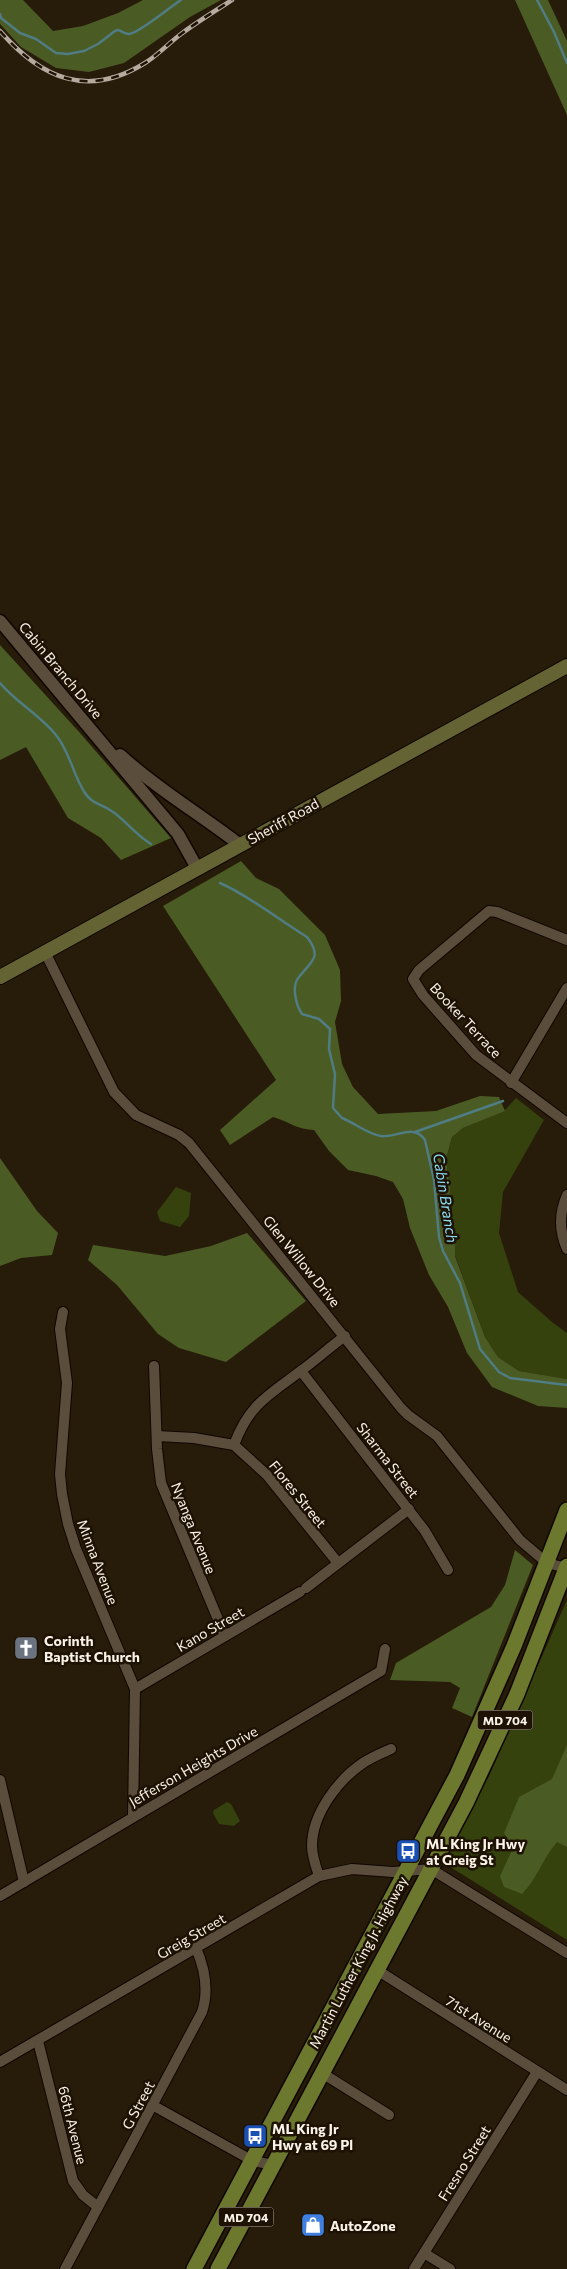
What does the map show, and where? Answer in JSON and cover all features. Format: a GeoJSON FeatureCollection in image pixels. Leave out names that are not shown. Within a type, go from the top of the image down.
{"type":"FeatureCollection","features":[{"type":"Feature","properties":{"kind":"main road","name":"Sheriff Road"},"geometry":{"type":"LineString","coordinates":[[0,977],[567,666]]}},
{"type":"Feature","properties":{"kind":"main road","name":"Martin Luther King Jr. Highway"},"geometry":{"type":"LineString","coordinates":[[194,2269],[464,1760],[548,1563],[567,1510]]}},
{"type":"Feature","properties":{"kind":"main road","name":"Martin Luther King Jr. Highway"},"geometry":{"type":"LineString","coordinates":[[218,2269],[431,1869],[495,1742],[536,1648],[567,1567]]}},
{"type":"Feature","properties":{"kind":"street","name":"Cabin Branch Drive"},"geometry":{"type":"LineString","coordinates":[[0,621],[99,737],[178,834],[197,868]]}},
{"type":"Feature","properties":{"kind":"street","name":"Cabin Branch Drive"},"geometry":{"type":"LineString","coordinates":[[99,737],[151,782],[198,813],[240,845]]}},
{"type":"Feature","properties":{"kind":"street","name":"Booker Terrace"},"geometry":{"type":"LineString","coordinates":[[567,940],[497,912],[484,914],[419,970],[413,978],[417,988],[476,1055],[567,1123]]}},
{"type":"Feature","properties":{"kind":"street","name":"Glen Willow Drive"},"geometry":{"type":"LineString","coordinates":[[45,952],[107,1079],[122,1102],[142,1118],[178,1135],[189,1143],[408,1416],[437,1436],[520,1540],[548,1563],[567,1567]]}},
{"type":"Feature","properties":{"kind":"street"},"geometry":{"type":"LineString","coordinates":[[511,1082],[567,988]]}},
{"type":"Feature","properties":{"kind":"street"},"geometry":{"type":"LineString","coordinates":[[567,1195],[561,1210],[560,1221],[567,1249]]}},
{"type":"Feature","properties":{"kind":"street","name":"Minna Avenue"},"geometry":{"type":"LineString","coordinates":[[63,1312],[60,1329],[66,1392],[60,1474],[65,1510],[76,1549],[135,1689],[132,1817]]}},
{"type":"Feature","properties":{"kind":"street"},"geometry":{"type":"LineString","coordinates":[[158,1436],[194,1438],[234,1445],[244,1421],[252,1411],[278,1387],[345,1336]]}},
{"type":"Feature","properties":{"kind":"street","name":"Nyanga Avenue"},"geometry":{"type":"LineString","coordinates":[[154,1366],[158,1467],[163,1488],[225,1636]]}},
{"type":"Feature","properties":{"kind":"street","name":"Sharma Street"},"geometry":{"type":"LineString","coordinates":[[301,1371],[432,1540],[448,1570]]}},
{"type":"Feature","properties":{"kind":"street","name":"Flores Street"},"geometry":{"type":"LineString","coordinates":[[234,1445],[268,1476],[338,1563]]}},
{"type":"Feature","properties":{"kind":"street","name":"Kano Street"},"geometry":{"type":"LineString","coordinates":[[135,1689],[303,1590],[409,1509]]}},
{"type":"Feature","properties":{"kind":"street","name":"Jefferson Heights Drive"},"geometry":{"type":"LineString","coordinates":[[0,1896],[381,1671],[385,1649]]}},
{"type":"Feature","properties":{"kind":"street"},"geometry":{"type":"LineString","coordinates":[[319,1876],[312,1847],[315,1829],[326,1803],[339,1784],[364,1762],[391,1749]]}},
{"type":"Feature","properties":{"kind":"street"},"geometry":{"type":"LineString","coordinates":[[0,1780],[4,1816],[24,1882]]}},
{"type":"Feature","properties":{"kind":"street","name":"Greig Street"},"geometry":{"type":"LineString","coordinates":[[0,2062],[319,1876],[352,1869],[406,1872]]}},
{"type":"Feature","properties":{"kind":"street"},"geometry":{"type":"LineString","coordinates":[[406,1872],[431,1869],[567,1953]]}},
{"type":"Feature","properties":{"kind":"street","name":"G Street"},"geometry":{"type":"LineString","coordinates":[[65,2269],[154,2106],[205,2004],[204,1974],[196,1948]]}},
{"type":"Feature","properties":{"kind":"street","name":"71st Avenue"},"geometry":{"type":"LineString","coordinates":[[377,1970],[567,2090]]}},
{"type":"Feature","properties":{"kind":"street","name":"66th Avenue"},"geometry":{"type":"LineString","coordinates":[[38,2041],[74,2181],[82,2195],[98,2207]]}},
{"type":"Feature","properties":{"kind":"street","name":"Fresno Street"},"geometry":{"type":"LineString","coordinates":[[414,2269],[537,2072]]}},
{"type":"Feature","properties":{"kind":"street"},"geometry":{"type":"LineString","coordinates":[[322,2073],[388,2114]]}},
{"type":"Feature","properties":{"kind":"street"},"geometry":{"type":"LineString","coordinates":[[154,2106],[253,2160],[274,2165]]}},
{"type":"Feature","properties":{"kind":"street"},"geometry":{"type":"LineString","coordinates":[[424,2253],[450,2269]]}},
{"type":"Feature","properties":{"kind":"green space"},"geometry":{"type":"Polygon","coordinates":[[[0,0],[23,0],[53,31],[83,26],[118,13],[143,0],[221,0],[190,17],[124,63],[89,72],[56,68],[21,47],[0,24],[0,0]]]}},
{"type":"Feature","properties":{"kind":"green space"},"geometry":{"type":"Polygon","coordinates":[[[515,0],[548,0],[567,41],[567,115],[515,0]]]}},
{"type":"Feature","properties":{"kind":"green space"},"geometry":{"type":"Polygon","coordinates":[[[0,645],[80,733],[171,838],[121,860],[101,838],[68,818],[26,747],[0,760],[0,645]]]}},
{"type":"Feature","properties":{"kind":"green space"},"geometry":{"type":"Polygon","coordinates":[[[241,861],[256,878],[279,889],[325,935],[340,970],[341,1001],[335,1022],[342,1064],[353,1087],[378,1114],[436,1111],[480,1096],[499,1097],[505,1111],[463,1128],[452,1137],[446,1159],[450,1188],[449,1217],[455,1240],[455,1256],[485,1337],[498,1357],[519,1371],[567,1379],[567,1408],[538,1406],[492,1387],[467,1353],[448,1307],[429,1275],[410,1228],[403,1199],[393,1182],[348,1170],[329,1151],[314,1130],[297,1127],[273,1117],[230,1145],[220,1130],[276,1080],[163,906],[241,861]]]}},
{"type":"Feature","properties":{"kind":"green space"},"geometry":{"type":"Polygon","coordinates":[[[516,1098],[544,1120],[503,1192],[499,1233],[518,1292],[567,1333],[567,1379],[519,1371],[498,1357],[485,1337],[455,1255],[455,1240],[449,1217],[450,1188],[446,1159],[452,1137],[463,1128],[504,1111],[516,1098]]]}},
{"type":"Feature","properties":{"kind":"green space"},"geometry":{"type":"Polygon","coordinates":[[[0,1158],[37,1211],[58,1233],[52,1255],[21,1258],[0,1266],[0,1158]]]}},
{"type":"Feature","properties":{"kind":"green space"},"geometry":{"type":"Polygon","coordinates":[[[176,1187],[191,1193],[189,1216],[180,1227],[160,1221],[157,1212],[176,1187]]]}},
{"type":"Feature","properties":{"kind":"green space"},"geometry":{"type":"Polygon","coordinates":[[[247,1233],[306,1301],[226,1362],[179,1348],[158,1334],[117,1285],[88,1260],[93,1245],[165,1256],[211,1246],[247,1233]]]}},
{"type":"Feature","properties":{"kind":"green space"},"geometry":{"type":"Polygon","coordinates":[[[515,1550],[533,1565],[472,1717],[452,1708],[460,1688],[450,1682],[390,1680],[396,1663],[491,1607],[505,1585],[515,1550]]]}},
{"type":"Feature","properties":{"kind":"green space"},"geometry":{"type":"Polygon","coordinates":[[[567,1600],[567,1940],[444,1863],[489,1776],[567,1600]]]}},
{"type":"Feature","properties":{"kind":"green space"},"geometry":{"type":"Polygon","coordinates":[[[567,1745],[567,1847],[557,1842],[533,1881],[522,1894],[504,1887],[500,1876],[513,1848],[504,1833],[519,1797],[552,1779],[567,1745]]]}},
{"type":"Feature","properties":{"kind":"green space"},"geometry":{"type":"Polygon","coordinates":[[[227,1802],[231,1804],[240,1821],[234,1826],[219,1824],[213,1813],[214,1810],[227,1802]]]}},
{"type":"Feature","properties":{"kind":"waterway"},"geometry":{"type":"LineString","coordinates":[[0,14],[1,18],[20,33],[36,39],[56,53],[68,54],[84,51],[118,30],[127,34],[133,33],[181,0]]}},
{"type":"Feature","properties":{"kind":"waterway"},"geometry":{"type":"LineString","coordinates":[[537,0],[554,32],[567,63]]}},
{"type":"Feature","properties":{"kind":"waterway","name":"Cabin Branch"},"geometry":{"type":"LineString","coordinates":[[0,683],[56,735],[65,749],[77,779],[87,796],[107,808],[151,844]]}},
{"type":"Feature","properties":{"kind":"waterway","name":"Cabin Branch"},"geometry":{"type":"LineString","coordinates":[[220,883],[264,908],[307,937],[312,944],[315,955],[314,959],[299,977],[295,985],[295,996],[302,1014],[319,1019],[330,1029],[329,1049],[335,1074],[333,1108],[342,1118],[376,1135],[387,1136],[405,1132],[416,1132],[425,1140],[434,1180],[439,1237],[443,1251],[460,1283],[480,1349],[499,1372],[510,1378],[567,1385]]}},
{"type":"Feature","properties":{"kind":"waterway"},"geometry":{"type":"LineString","coordinates":[[415,1132],[503,1101]]}},
{"type":"Feature","properties":{"kind":"railway"},"geometry":{"type":"LineString","coordinates":[[0,31],[32,61],[49,71],[66,78],[84,81],[104,80],[124,74],[145,63],[187,30],[232,0]]}},
{"type":"Feature","properties":{"kind":"place","name":"Corinth Baptist Church"},"geometry":{"type":"Point","coordinates":[26,1648]}},
{"type":"Feature","properties":{"kind":"place","name":"ML King Jr Hwy at Greig St"},"geometry":{"type":"Point","coordinates":[408,1851]}},
{"type":"Feature","properties":{"kind":"place","name":"ML King Jr Hwy at 69 Pl"},"geometry":{"type":"Point","coordinates":[255,2136]}},
{"type":"Feature","properties":{"kind":"place","name":"AutoZone"},"geometry":{"type":"Point","coordinates":[313,2225]}}]}
